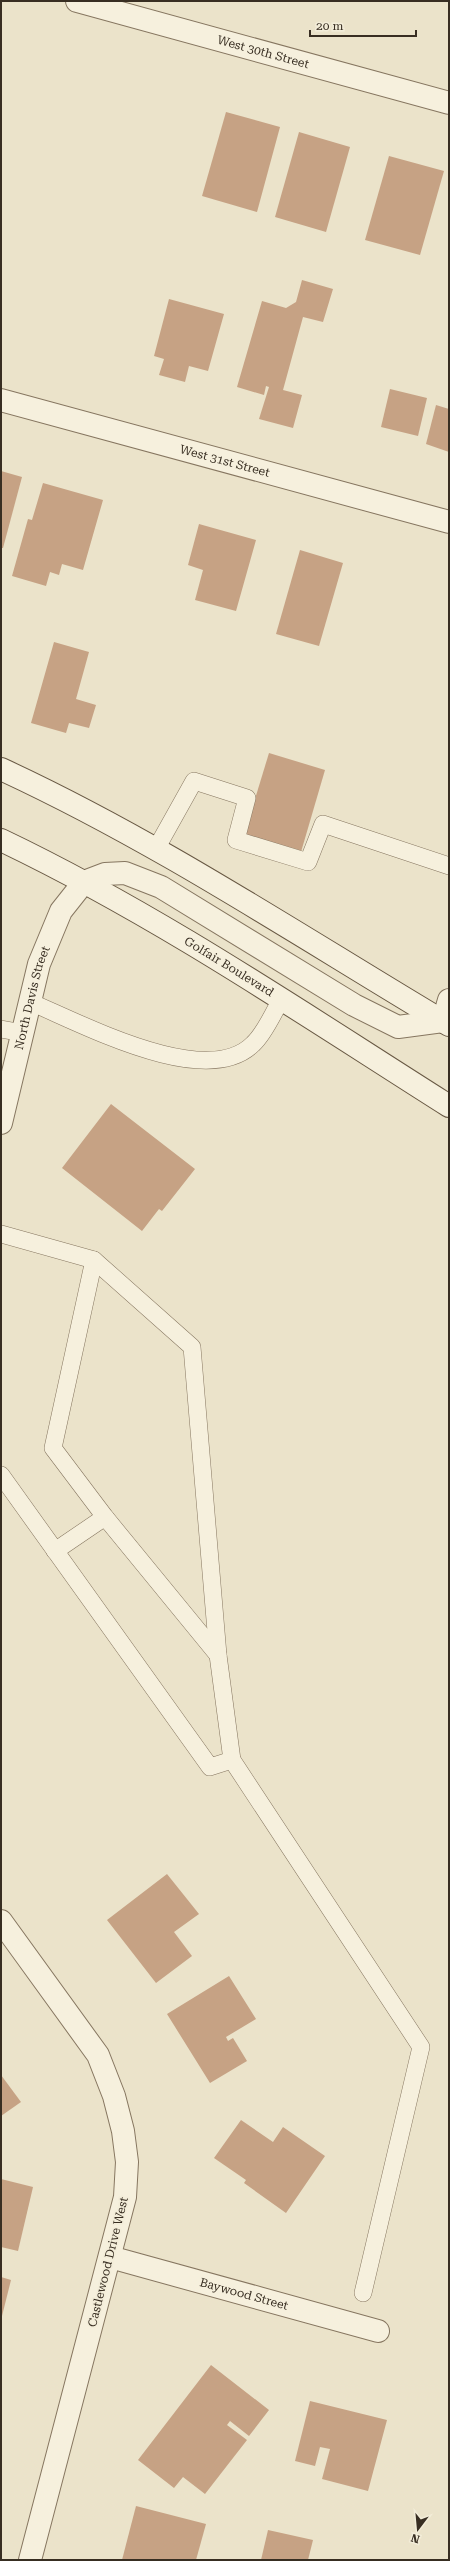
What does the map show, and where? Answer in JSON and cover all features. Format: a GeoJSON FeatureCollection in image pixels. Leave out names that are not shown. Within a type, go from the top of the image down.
{"type":"FeatureCollection","features":[{"type":"Feature","properties":{"kind":"street","name":"West 30th Street"},"geometry":{"type":"LineString","coordinates":[[77,1],[449,103]]}},
{"type":"Feature","properties":{"kind":"street","name":"West 31st Street"},"geometry":{"type":"LineString","coordinates":[[1,400],[449,522]]}},
{"type":"Feature","properties":{"kind":"street"},"geometry":{"type":"LineString","coordinates":[[1,769],[96,815],[156,849],[446,1023]]}},
{"type":"Feature","properties":{"kind":"street","name":"Golfair Boulevard"},"geometry":{"type":"LineString","coordinates":[[1,840],[84,882],[188,941],[449,1106]]}},
{"type":"Feature","properties":{"kind":"street"},"geometry":{"type":"LineString","coordinates":[[84,882],[106,874],[125,873],[161,887],[354,1004],[398,1027],[446,1023]]}},
{"type":"Feature","properties":{"kind":"street","name":"North Davis Street"},"geometry":{"type":"LineString","coordinates":[[1,1123],[39,964],[61,910],[84,882]]}},
{"type":"Feature","properties":{"kind":"street"},"geometry":{"type":"LineString","coordinates":[[446,1023],[449,1000]]}},
{"type":"Feature","properties":{"kind":"street","name":"Castlewood Drive West"},"geometry":{"type":"LineString","coordinates":[[1,1921],[98,2055],[114,2096],[127,2162],[125,2197],[30,2560]]}},
{"type":"Feature","properties":{"kind":"street","name":"Baywood Street"},"geometry":{"type":"LineString","coordinates":[[110,2257],[378,2331]]}},
{"type":"Feature","properties":{"kind":"lane"},"geometry":{"type":"LineString","coordinates":[[156,849],[194,781],[247,798],[236,840],[308,862],[323,824],[449,866]]}},
{"type":"Feature","properties":{"kind":"lane"},"geometry":{"type":"LineString","coordinates":[[30,1002],[151,1052],[189,1060],[225,1059],[253,1044],[281,1000]]}},
{"type":"Feature","properties":{"kind":"lane"},"geometry":{"type":"LineString","coordinates":[[1,1029],[23,1033]]}},
{"type":"Feature","properties":{"kind":"lane"},"geometry":{"type":"LineString","coordinates":[[1,1234],[94,1260],[192,1347],[218,1655],[232,1760],[422,2047],[363,2293]]}},
{"type":"Feature","properties":{"kind":"lane"},"geometry":{"type":"LineString","coordinates":[[94,1260],[53,1448],[105,1517],[218,1655]]}},
{"type":"Feature","properties":{"kind":"lane"},"geometry":{"type":"LineString","coordinates":[[1,1475],[210,1767],[232,1760]]}},
{"type":"Feature","properties":{"kind":"lane"},"geometry":{"type":"LineString","coordinates":[[55,1551],[105,1517]]}},
{"type":"Feature","properties":{"kind":"building"},"geometry":{"type":"Polygon","coordinates":[[[226,112],[280,127],[257,212],[202,196],[226,112]]]}},
{"type":"Feature","properties":{"kind":"building"},"geometry":{"type":"Polygon","coordinates":[[[299,132],[350,147],[326,232],[275,217],[299,132]]]}},
{"type":"Feature","properties":{"kind":"building"},"geometry":{"type":"Polygon","coordinates":[[[389,156],[444,171],[420,255],[365,240],[389,156]]]}},
{"type":"Feature","properties":{"kind":"building"},"geometry":{"type":"Polygon","coordinates":[[[302,280],[333,289],[323,322],[303,317],[283,390],[302,395],[293,428],[259,419],[269,387],[266,386],[264,395],[237,387],[262,301],[286,308],[296,302],[302,280]]]}},
{"type":"Feature","properties":{"kind":"building"},"geometry":{"type":"Polygon","coordinates":[[[169,299],[224,314],[208,371],[189,366],[185,382],[159,375],[164,359],[154,356],[169,299]]]}},
{"type":"Feature","properties":{"kind":"building"},"geometry":{"type":"Polygon","coordinates":[[[390,389],[427,398],[418,436],[381,427],[390,389]]]}},
{"type":"Feature","properties":{"kind":"building"},"geometry":{"type":"Polygon","coordinates":[[[436,405],[449,409],[449,452],[426,444],[436,405]]]}},
{"type":"Feature","properties":{"kind":"building"},"geometry":{"type":"Polygon","coordinates":[[[1,471],[22,477],[3,548],[1,548],[1,471]]]}},
{"type":"Feature","properties":{"kind":"building"},"geometry":{"type":"Polygon","coordinates":[[[43,483],[103,500],[83,570],[62,564],[59,575],[50,572],[46,586],[12,576],[28,519],[32,520],[43,483]]]}},
{"type":"Feature","properties":{"kind":"building"},"geometry":{"type":"Polygon","coordinates":[[[199,524],[256,540],[236,611],[195,600],[203,570],[188,565],[199,524]]]}},
{"type":"Feature","properties":{"kind":"building"},"geometry":{"type":"Polygon","coordinates":[[[300,550],[343,563],[319,646],[276,634],[300,550]]]}},
{"type":"Feature","properties":{"kind":"building"},"geometry":{"type":"Polygon","coordinates":[[[54,642],[89,652],[76,699],[96,705],[89,728],[69,723],[66,733],[31,723],[54,642]]]}},
{"type":"Feature","properties":{"kind":"building"},"geometry":{"type":"Polygon","coordinates":[[[269,753],[325,770],[301,852],[244,835],[269,753]]]}},
{"type":"Feature","properties":{"kind":"building"},"geometry":{"type":"Polygon","coordinates":[[[111,1104],[195,1169],[162,1211],[159,1209],[142,1231],[62,1168],[111,1104]]]}},
{"type":"Feature","properties":{"kind":"building"},"geometry":{"type":"Polygon","coordinates":[[[167,1874],[199,1914],[174,1932],[192,1956],[156,1983],[107,1920],[167,1874]]]}},
{"type":"Feature","properties":{"kind":"building"},"geometry":{"type":"Polygon","coordinates":[[[229,1976],[256,2019],[226,2037],[228,2041],[233,2038],[247,2061],[210,2083],[167,2014],[229,1976]]]}},
{"type":"Feature","properties":{"kind":"building"},"geometry":{"type":"Polygon","coordinates":[[[1,2075],[21,2102],[1,2116],[1,2075]]]}},
{"type":"Feature","properties":{"kind":"building"},"geometry":{"type":"Polygon","coordinates":[[[241,2120],[273,2142],[283,2127],[325,2156],[286,2213],[244,2183],[246,2180],[214,2158],[241,2120]]]}},
{"type":"Feature","properties":{"kind":"building"},"geometry":{"type":"Polygon","coordinates":[[[1,2179],[33,2187],[18,2251],[1,2247],[1,2179]]]}},
{"type":"Feature","properties":{"kind":"building"},"geometry":{"type":"Polygon","coordinates":[[[1,2277],[11,2280],[2,2316],[1,2316],[1,2277]]]}},
{"type":"Feature","properties":{"kind":"building"},"geometry":{"type":"Polygon","coordinates":[[[211,2365],[269,2410],[249,2436],[230,2421],[227,2425],[247,2440],[205,2494],[183,2477],[174,2488],[138,2460],[211,2365]]]}},
{"type":"Feature","properties":{"kind":"building"},"geometry":{"type":"Polygon","coordinates":[[[310,2401],[387,2420],[368,2491],[322,2479],[330,2449],[320,2447],[315,2466],[295,2461],[310,2401]]]}},
{"type":"Feature","properties":{"kind":"building"},"geometry":{"type":"Polygon","coordinates":[[[136,2506],[206,2524],[196,2560],[122,2560],[136,2506]]]}},
{"type":"Feature","properties":{"kind":"building"},"geometry":{"type":"Polygon","coordinates":[[[268,2530],[313,2540],[308,2560],[261,2560],[268,2530]]]}}]}
